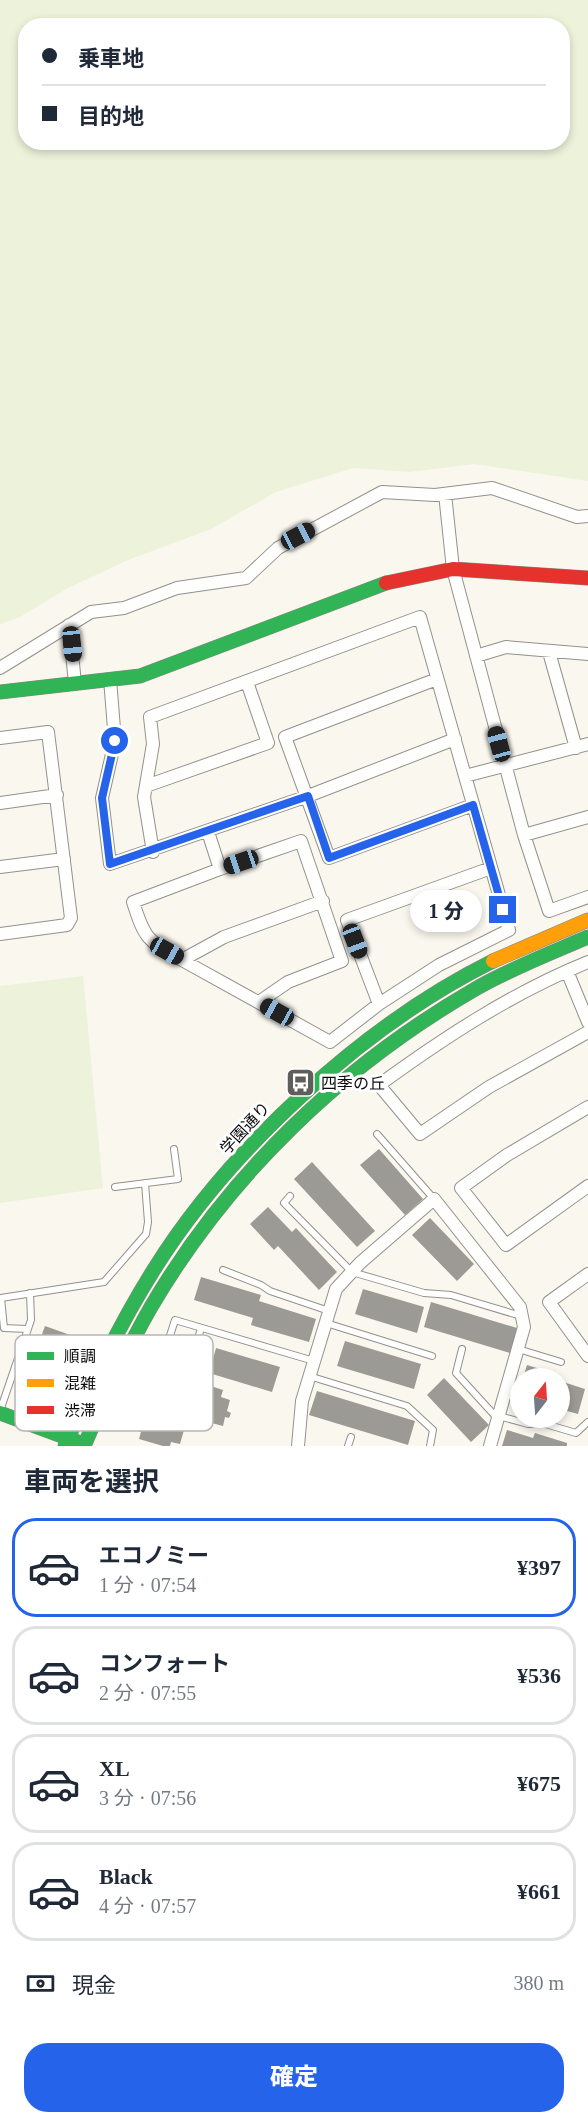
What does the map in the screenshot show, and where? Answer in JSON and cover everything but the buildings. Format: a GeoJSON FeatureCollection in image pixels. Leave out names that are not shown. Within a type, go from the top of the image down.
{"type":"FeatureCollection","features":[{"type":"Feature","properties":{"kind":"street"},"geometry":{"type":"LineString","coordinates":[[0,668],[91,612],[124,608],[177,588],[246,578],[278,548],[382,492],[445,494],[492,488],[576,517],[588,516]]}},
{"type":"Feature","properties":{"kind":"street"},"geometry":{"type":"LineString","coordinates":[[445,494],[453,569],[524,835],[549,911],[588,897]]}},
{"type":"Feature","properties":{"kind":"street"},"geometry":{"type":"LineString","coordinates":[[0,692],[140,675],[174,665],[395,580],[453,569],[588,578]]}},
{"type":"Feature","properties":{"kind":"street"},"geometry":{"type":"LineString","coordinates":[[153,852],[144,797],[153,744],[150,717],[420,617],[509,930],[439,965],[379,1004],[330,1042],[152,943],[142,931],[133,902],[301,841],[342,961],[288,982],[259,1002]]}},
{"type":"Feature","properties":{"kind":"street"},"geometry":{"type":"LineString","coordinates":[[69,625],[75,683]]}},
{"type":"Feature","properties":{"kind":"street"},"geometry":{"type":"LineString","coordinates":[[476,656],[507,647],[588,654]]}},
{"type":"Feature","properties":{"kind":"street"},"geometry":{"type":"LineString","coordinates":[[465,776],[582,746],[549,652]]}},
{"type":"Feature","properties":{"kind":"street"},"geometry":{"type":"LineString","coordinates":[[110,679],[115,741],[102,798],[110,864],[153,852],[308,796],[454,739]]}},
{"type":"Feature","properties":{"kind":"street"},"geometry":{"type":"LineString","coordinates":[[437,679],[285,736],[329,858],[473,805]]}},
{"type":"Feature","properties":{"kind":"street"},"geometry":{"type":"LineString","coordinates":[[146,786],[268,743],[247,682]]}},
{"type":"Feature","properties":{"kind":"street"},"geometry":{"type":"LineString","coordinates":[[0,738],[48,732],[71,918],[67,925],[0,934]]}},
{"type":"Feature","properties":{"kind":"street"},"geometry":{"type":"LineString","coordinates":[[0,803],[57,795]]}},
{"type":"Feature","properties":{"kind":"street"},"geometry":{"type":"LineString","coordinates":[[524,835],[588,817]]}},
{"type":"Feature","properties":{"kind":"street"},"geometry":{"type":"LineString","coordinates":[[208,832],[220,869]]}},
{"type":"Feature","properties":{"kind":"street"},"geometry":{"type":"LineString","coordinates":[[0,867],[64,859]]}},
{"type":"Feature","properties":{"kind":"street"},"geometry":{"type":"LineString","coordinates":[[379,1004],[348,920],[491,868]]}},
{"type":"Feature","properties":{"kind":"street"},"geometry":{"type":"LineString","coordinates":[[182,960],[224,937],[323,901]]}},
{"type":"Feature","properties":{"kind":"street","name":"学園通り"},"geometry":{"type":"LineString","coordinates":[[115,1335],[159,1260],[212,1189],[282,1112],[325,1074],[426,1000],[484,966],[588,920]]}},
{"type":"Feature","properties":{"kind":"street","name":"学園通り"},"geometry":{"type":"LineString","coordinates":[[134,1335],[172,1270],[227,1196],[268,1149],[330,1089],[397,1040],[475,989],[515,968],[588,936]]}},
{"type":"Feature","properties":{"kind":"street"},"geometry":{"type":"LineString","coordinates":[[588,963],[567,971],[480,1016],[439,1041],[379,1085],[420,1134],[498,1081],[588,1032]]}},
{"type":"Feature","properties":{"kind":"street"},"geometry":{"type":"LineString","coordinates":[[567,971],[588,1022]]}},
{"type":"Feature","properties":{"kind":"street"},"geometry":{"type":"LineString","coordinates":[[588,1107],[507,1155],[461,1188],[506,1245],[588,1186]]}},
{"type":"Feature","properties":{"kind":"street"},"geometry":{"type":"LineString","coordinates":[[298,1446],[302,1401],[336,1289],[434,1199],[520,1307],[524,1327],[490,1446]]}},
{"type":"Feature","properties":{"kind":"street"},"geometry":{"type":"LineString","coordinates":[[588,1275],[549,1302],[588,1356]]}},
{"type":"Feature","properties":{"kind":"street"},"geometry":{"type":"LineString","coordinates":[[0,1412],[15,1419]]}},
{"type":"Feature","properties":{"kind":"street"},"geometry":{"type":"LineString","coordinates":[[42,1431],[66,1442],[86,1445]]}},
{"type":"Feature","properties":{"kind":"lane"},"geometry":{"type":"LineString","coordinates":[[377,1134],[434,1199]]}},
{"type":"Feature","properties":{"kind":"lane"},"geometry":{"type":"LineString","coordinates":[[116,1187],[178,1179],[174,1149]]}},
{"type":"Feature","properties":{"kind":"lane"},"geometry":{"type":"LineString","coordinates":[[27,1329],[4,1328],[1,1298],[104,1282],[146,1234],[148,1222],[145,1183]]}},
{"type":"Feature","properties":{"kind":"lane"},"geometry":{"type":"LineString","coordinates":[[290,1196],[285,1203],[352,1272],[424,1293],[451,1295],[522,1316]]}},
{"type":"Feature","properties":{"kind":"lane"},"geometry":{"type":"LineString","coordinates":[[224,1270],[328,1317],[432,1356]]}},
{"type":"Feature","properties":{"kind":"lane"},"geometry":{"type":"LineString","coordinates":[[25,1335],[31,1320],[30,1293]]}},
{"type":"Feature","properties":{"kind":"lane"},"geometry":{"type":"LineString","coordinates":[[170,1335],[175,1320],[314,1361]]}},
{"type":"Feature","properties":{"kind":"lane"},"geometry":{"type":"LineString","coordinates":[[199,1335],[201,1328]]}},
{"type":"Feature","properties":{"kind":"lane"},"geometry":{"type":"LineString","coordinates":[[462,1349],[456,1373],[498,1417],[528,1424],[542,1423],[576,1433],[588,1422]]}},
{"type":"Feature","properties":{"kind":"lane"},"geometry":{"type":"LineString","coordinates":[[518,1349],[561,1362]]}},
{"type":"Feature","properties":{"kind":"lane"},"geometry":{"type":"LineString","coordinates":[[0,1412],[15,1366]]}},
{"type":"Feature","properties":{"kind":"lane"},"geometry":{"type":"LineString","coordinates":[[309,1376],[407,1406],[433,1430],[430,1446]]}},
{"type":"Feature","properties":{"kind":"lane"},"geometry":{"type":"LineString","coordinates":[[348,1446],[351,1437]]}},
{"type":"Feature","properties":{"kind":"green space"},"geometry":{"type":"Polygon","coordinates":[[[0,0],[588,0],[588,481],[474,464],[409,472],[353,468],[276,492],[211,529],[128,560],[68,588],[20,617],[0,624],[0,0]]]}},
{"type":"Feature","properties":{"kind":"green space"},"geometry":{"type":"Polygon","coordinates":[[[83,976],[103,1188],[0,1203],[0,986],[83,976]]]}},
{"type":"Feature","properties":{"kind":"traffic: fast"},"geometry":{"type":"LineString","coordinates":[[0,692],[140,676],[386,583]]}},
{"type":"Feature","properties":{"kind":"traffic: fast"},"geometry":{"type":"LineString","coordinates":[[135,1335],[182,1258],[216,1212],[253,1168],[336,1088],[380,1052],[428,1018],[477,988],[588,937]]}},
{"type":"Feature","properties":{"kind":"traffic: fast"},"geometry":{"type":"LineString","coordinates":[[116,1335],[140,1292],[184,1225],[220,1180],[260,1136],[303,1094],[396,1019],[444,988],[493,961]]}},
{"type":"Feature","properties":{"kind":"traffic: fast"},"geometry":{"type":"LineString","coordinates":[[0,1413],[15,1419]]}},
{"type":"Feature","properties":{"kind":"traffic: fast"},"geometry":{"type":"LineString","coordinates":[[48,1431],[78,1442]]}},
{"type":"Feature","properties":{"kind":"traffic: fast"},"geometry":{"type":"LineString","coordinates":[[65,1446],[71,1431]]}},
{"type":"Feature","properties":{"kind":"traffic: fast"},"geometry":{"type":"LineString","coordinates":[[84,1446],[91,1431]]}},
{"type":"Feature","properties":{"kind":"traffic: slow"},"geometry":{"type":"LineString","coordinates":[[493,961],[588,920]]}},
{"type":"Feature","properties":{"kind":"traffic: jam"},"geometry":{"type":"LineString","coordinates":[[386,583],[453,569],[588,578]]}},
{"type":"Feature","properties":{"kind":"place","name":"四季の丘"},"geometry":{"type":"Point","coordinates":[300,1083]}},
{"type":"Feature","properties":{"kind":"route"},"geometry":{"type":"LineString","coordinates":[[115,741],[102,798],[110,864],[153,852],[308,796],[329,858],[473,805],[503,910]]}}]}
